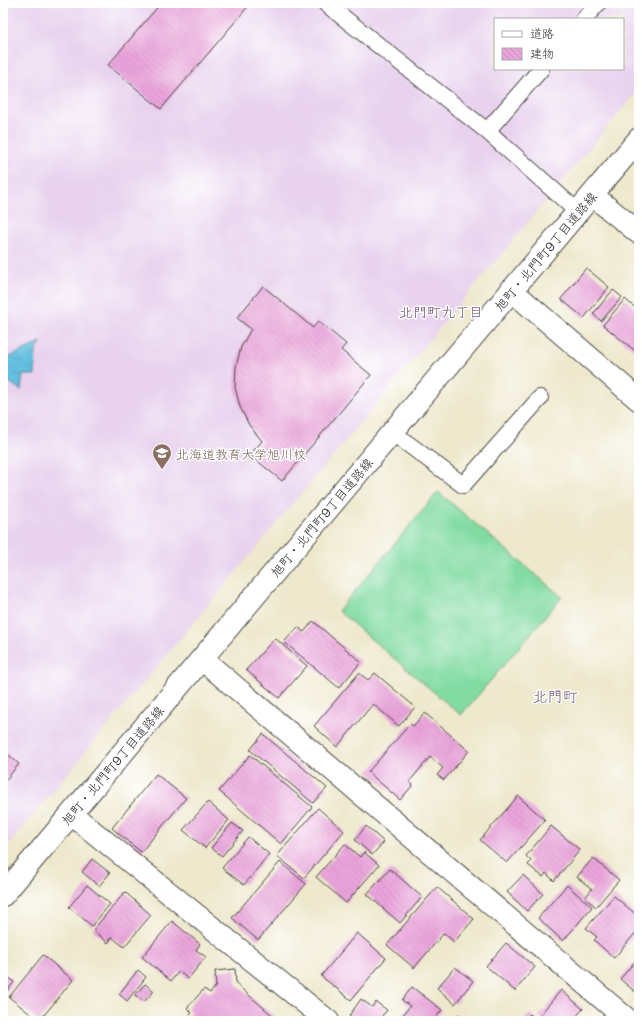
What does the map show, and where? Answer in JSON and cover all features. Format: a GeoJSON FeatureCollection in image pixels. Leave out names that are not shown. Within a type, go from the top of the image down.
{"type":"FeatureCollection","features":[{"type":"Feature","properties":{"kind":"street","name":"旭町・北門町9丁目道路線"},"geometry":{"type":"LineString","coordinates":[[3,895],[639,139]]}},
{"type":"Feature","properties":{"kind":"street"},"geometry":{"type":"LineString","coordinates":[[592,195],[639,233]]}},
{"type":"Feature","properties":{"kind":"street"},"geometry":{"type":"LineString","coordinates":[[511,290],[639,400]]}},
{"type":"Feature","properties":{"kind":"street"},"geometry":{"type":"LineString","coordinates":[[202,659],[628,1021]]}},
{"type":"Feature","properties":{"kind":"street"},"geometry":{"type":"LineString","coordinates":[[71,814],[328,1021]]}},
{"type":"Feature","properties":{"kind":"lane"},"geometry":{"type":"LineString","coordinates":[[325,3],[487,131],[578,212]]}},
{"type":"Feature","properties":{"kind":"lane"},"geometry":{"type":"LineString","coordinates":[[585,18],[598,3]]}},
{"type":"Feature","properties":{"kind":"lane"},"geometry":{"type":"LineString","coordinates":[[487,131],[540,70]]}},
{"type":"Feature","properties":{"kind":"lane"},"geometry":{"type":"LineString","coordinates":[[392,432],[463,486],[540,398]]}},
{"type":"Feature","properties":{"kind":"shaded area","name":"北海道教育大学旭川校"},"geometry":{"type":"Polygon","coordinates":[[[3,3],[639,3],[639,89],[3,851],[3,3]]]}},
{"type":"Feature","properties":{"kind":"green space"},"geometry":{"type":"Polygon","coordinates":[[[438,492],[562,597],[461,715],[338,611],[438,492]]]}},
{"type":"Feature","properties":{"kind":"water"},"geometry":{"type":"Polygon","coordinates":[[[41,342],[36,351],[35,375],[23,375],[21,390],[9,382],[3,386],[3,360],[41,342]]]}},
{"type":"Feature","properties":{"kind":"building"},"geometry":{"type":"Polygon","coordinates":[[[161,3],[251,3],[161,109],[108,65],[161,3]]]}},
{"type":"Feature","properties":{"kind":"building"},"geometry":{"type":"Polygon","coordinates":[[[586,268],[609,287],[584,318],[561,299],[586,268]]]}},
{"type":"Feature","properties":{"kind":"building"},"geometry":{"type":"Polygon","coordinates":[[[263,286],[313,328],[318,321],[346,344],[341,350],[371,375],[282,481],[250,455],[262,441],[249,425],[240,407],[235,387],[236,367],[241,347],[251,329],[237,318],[263,286]]]}},
{"type":"Feature","properties":{"kind":"building"},"geometry":{"type":"Polygon","coordinates":[[[613,290],[622,297],[601,321],[593,314],[613,290]]]}},
{"type":"Feature","properties":{"kind":"building"},"geometry":{"type":"Polygon","coordinates":[[[625,299],[639,311],[639,354],[603,325],[625,299]]]}},
{"type":"Feature","properties":{"kind":"building"},"geometry":{"type":"Polygon","coordinates":[[[313,621],[361,662],[339,688],[284,642],[298,627],[304,632],[313,621]]]}},
{"type":"Feature","properties":{"kind":"building"},"geometry":{"type":"Polygon","coordinates":[[[275,638],[307,666],[279,698],[246,670],[275,638]]]}},
{"type":"Feature","properties":{"kind":"building"},"geometry":{"type":"Polygon","coordinates":[[[359,673],[368,680],[375,673],[415,707],[399,726],[373,704],[337,747],[314,726],[359,673]]]}},
{"type":"Feature","properties":{"kind":"building"},"geometry":{"type":"Polygon","coordinates":[[[425,713],[469,751],[444,780],[437,775],[443,768],[430,757],[409,782],[413,785],[400,800],[368,772],[410,724],[413,726],[425,713]]]}},
{"type":"Feature","properties":{"kind":"building"},"geometry":{"type":"Polygon","coordinates":[[[263,734],[327,788],[313,803],[250,750],[263,734]]]}},
{"type":"Feature","properties":{"kind":"building"},"geometry":{"type":"Polygon","coordinates":[[[3,750],[19,764],[3,783],[3,750]]]}},
{"type":"Feature","properties":{"kind":"building"},"geometry":{"type":"Polygon","coordinates":[[[250,755],[312,807],[281,844],[219,791],[250,755]]]}},
{"type":"Feature","properties":{"kind":"building"},"geometry":{"type":"Polygon","coordinates":[[[156,774],[186,798],[141,852],[112,828],[156,774]]]}},
{"type":"Feature","properties":{"kind":"building"},"geometry":{"type":"Polygon","coordinates":[[[518,796],[545,820],[507,863],[480,840],[518,796]]]}},
{"type":"Feature","properties":{"kind":"building"},"geometry":{"type":"Polygon","coordinates":[[[208,802],[229,820],[205,848],[183,830],[208,802]]]}},
{"type":"Feature","properties":{"kind":"building"},"geometry":{"type":"Polygon","coordinates":[[[318,808],[344,831],[304,878],[277,856],[318,808]]]}},
{"type":"Feature","properties":{"kind":"building"},"geometry":{"type":"Polygon","coordinates":[[[232,823],[243,831],[222,856],[211,848],[232,823]]]}},
{"type":"Feature","properties":{"kind":"building"},"geometry":{"type":"Polygon","coordinates":[[[366,826],[384,842],[372,855],[355,840],[366,826]]]}},
{"type":"Feature","properties":{"kind":"building"},"geometry":{"type":"Polygon","coordinates":[[[551,826],[580,850],[554,881],[546,873],[543,877],[528,865],[531,861],[526,856],[551,826]]]}},
{"type":"Feature","properties":{"kind":"building"},"geometry":{"type":"Polygon","coordinates":[[[248,837],[269,854],[244,885],[222,868],[248,837]]]}},
{"type":"Feature","properties":{"kind":"building"},"geometry":{"type":"Polygon","coordinates":[[[345,844],[360,857],[364,852],[379,865],[346,903],[316,877],[345,844]]]}},
{"type":"Feature","properties":{"kind":"building"},"geometry":{"type":"Polygon","coordinates":[[[593,858],[619,880],[596,907],[585,898],[592,889],[577,877],[593,858]]]}},
{"type":"Feature","properties":{"kind":"building"},"geometry":{"type":"Polygon","coordinates":[[[92,859],[110,873],[99,886],[82,872],[92,859]]]}},
{"type":"Feature","properties":{"kind":"building"},"geometry":{"type":"Polygon","coordinates":[[[280,862],[306,884],[258,940],[232,918],[280,862]]]}},
{"type":"Feature","properties":{"kind":"building"},"geometry":{"type":"Polygon","coordinates":[[[390,869],[422,897],[400,923],[367,894],[390,869]]]}},
{"type":"Feature","properties":{"kind":"building"},"geometry":{"type":"Polygon","coordinates":[[[523,875],[543,894],[527,911],[507,892],[523,875]]]}},
{"type":"Feature","properties":{"kind":"building"},"geometry":{"type":"Polygon","coordinates":[[[87,885],[110,904],[92,926],[69,907],[87,885]]]}},
{"type":"Feature","properties":{"kind":"building"},"geometry":{"type":"Polygon","coordinates":[[[567,885],[592,907],[563,941],[538,918],[567,885]]]}},
{"type":"Feature","properties":{"kind":"building"},"geometry":{"type":"Polygon","coordinates":[[[437,887],[474,919],[454,942],[444,933],[414,968],[387,945],[437,887]]]}},
{"type":"Feature","properties":{"kind":"building"},"geometry":{"type":"Polygon","coordinates":[[[125,892],[151,915],[124,947],[112,937],[108,943],[93,930],[125,892]]]}},
{"type":"Feature","properties":{"kind":"building"},"geometry":{"type":"Polygon","coordinates":[[[614,896],[639,917],[639,929],[614,958],[594,940],[597,937],[586,928],[614,896]]]}},
{"type":"Feature","properties":{"kind":"building"},"geometry":{"type":"Polygon","coordinates":[[[172,921],[200,944],[196,950],[206,957],[188,979],[179,971],[171,981],[142,957],[172,921]]]}},
{"type":"Feature","properties":{"kind":"building"},"geometry":{"type":"Polygon","coordinates":[[[357,933],[386,958],[351,1000],[321,976],[357,933]]]}},
{"type":"Feature","properties":{"kind":"building"},"geometry":{"type":"Polygon","coordinates":[[[506,943],[535,967],[515,991],[486,966],[506,943]]]}},
{"type":"Feature","properties":{"kind":"building"},"geometry":{"type":"Polygon","coordinates":[[[43,955],[73,980],[39,1021],[9,997],[43,955]]]}},
{"type":"Feature","properties":{"kind":"building"},"geometry":{"type":"Polygon","coordinates":[[[639,957],[639,995],[620,979],[639,957]]]}},
{"type":"Feature","properties":{"kind":"building"},"geometry":{"type":"Polygon","coordinates":[[[455,967],[473,981],[455,1004],[437,988],[455,967]]]}},
{"type":"Feature","properties":{"kind":"building"},"geometry":{"type":"Polygon","coordinates":[[[235,969],[236,984],[279,1021],[202,1021],[200,1019],[198,1021],[193,1021],[188,1017],[192,1013],[187,1008],[204,989],[210,993],[216,986],[215,971],[235,969]]]}},
{"type":"Feature","properties":{"kind":"building"},"geometry":{"type":"Polygon","coordinates":[[[138,970],[146,977],[127,1001],[119,994],[138,970]]]}},
{"type":"Feature","properties":{"kind":"building"},"geometry":{"type":"Polygon","coordinates":[[[3,972],[14,982],[7,991],[3,987],[3,972]]]}},
{"type":"Feature","properties":{"kind":"building"},"geometry":{"type":"Polygon","coordinates":[[[145,984],[154,991],[144,1002],[135,995],[145,984]]]}},
{"type":"Feature","properties":{"kind":"building"},"geometry":{"type":"Polygon","coordinates":[[[412,987],[442,1010],[433,1021],[398,1021],[410,1006],[402,1000],[412,987]]]}},
{"type":"Feature","properties":{"kind":"building"},"geometry":{"type":"Polygon","coordinates":[[[561,990],[583,1009],[572,1021],[545,1021],[539,1016],[561,990]]]}},
{"type":"Feature","properties":{"kind":"building"},"geometry":{"type":"Polygon","coordinates":[[[361,999],[372,1007],[376,1002],[387,1010],[378,1021],[355,1021],[349,1016],[361,999]]]}},
{"type":"Feature","properties":{"kind":"building"},"geometry":{"type":"Polygon","coordinates":[[[459,1014],[468,1021],[453,1021],[459,1014]]]}},
{"type":"Feature","properties":{"kind":"building"},"geometry":{"type":"Polygon","coordinates":[[[530,1014],[538,1021],[524,1021],[530,1014]]]}},
{"type":"Feature","properties":{"kind":"place","name":"北海道教育大学旭川校"},"geometry":{"type":"Point","coordinates":[162,470]}},
{"type":"Feature","properties":{"kind":"district","name":"北門町九丁目"},"geometry":{"type":"Point","coordinates":[441,311]}},
{"type":"Feature","properties":{"kind":"district","name":"北門町"},"geometry":{"type":"Point","coordinates":[555,696]}}]}
